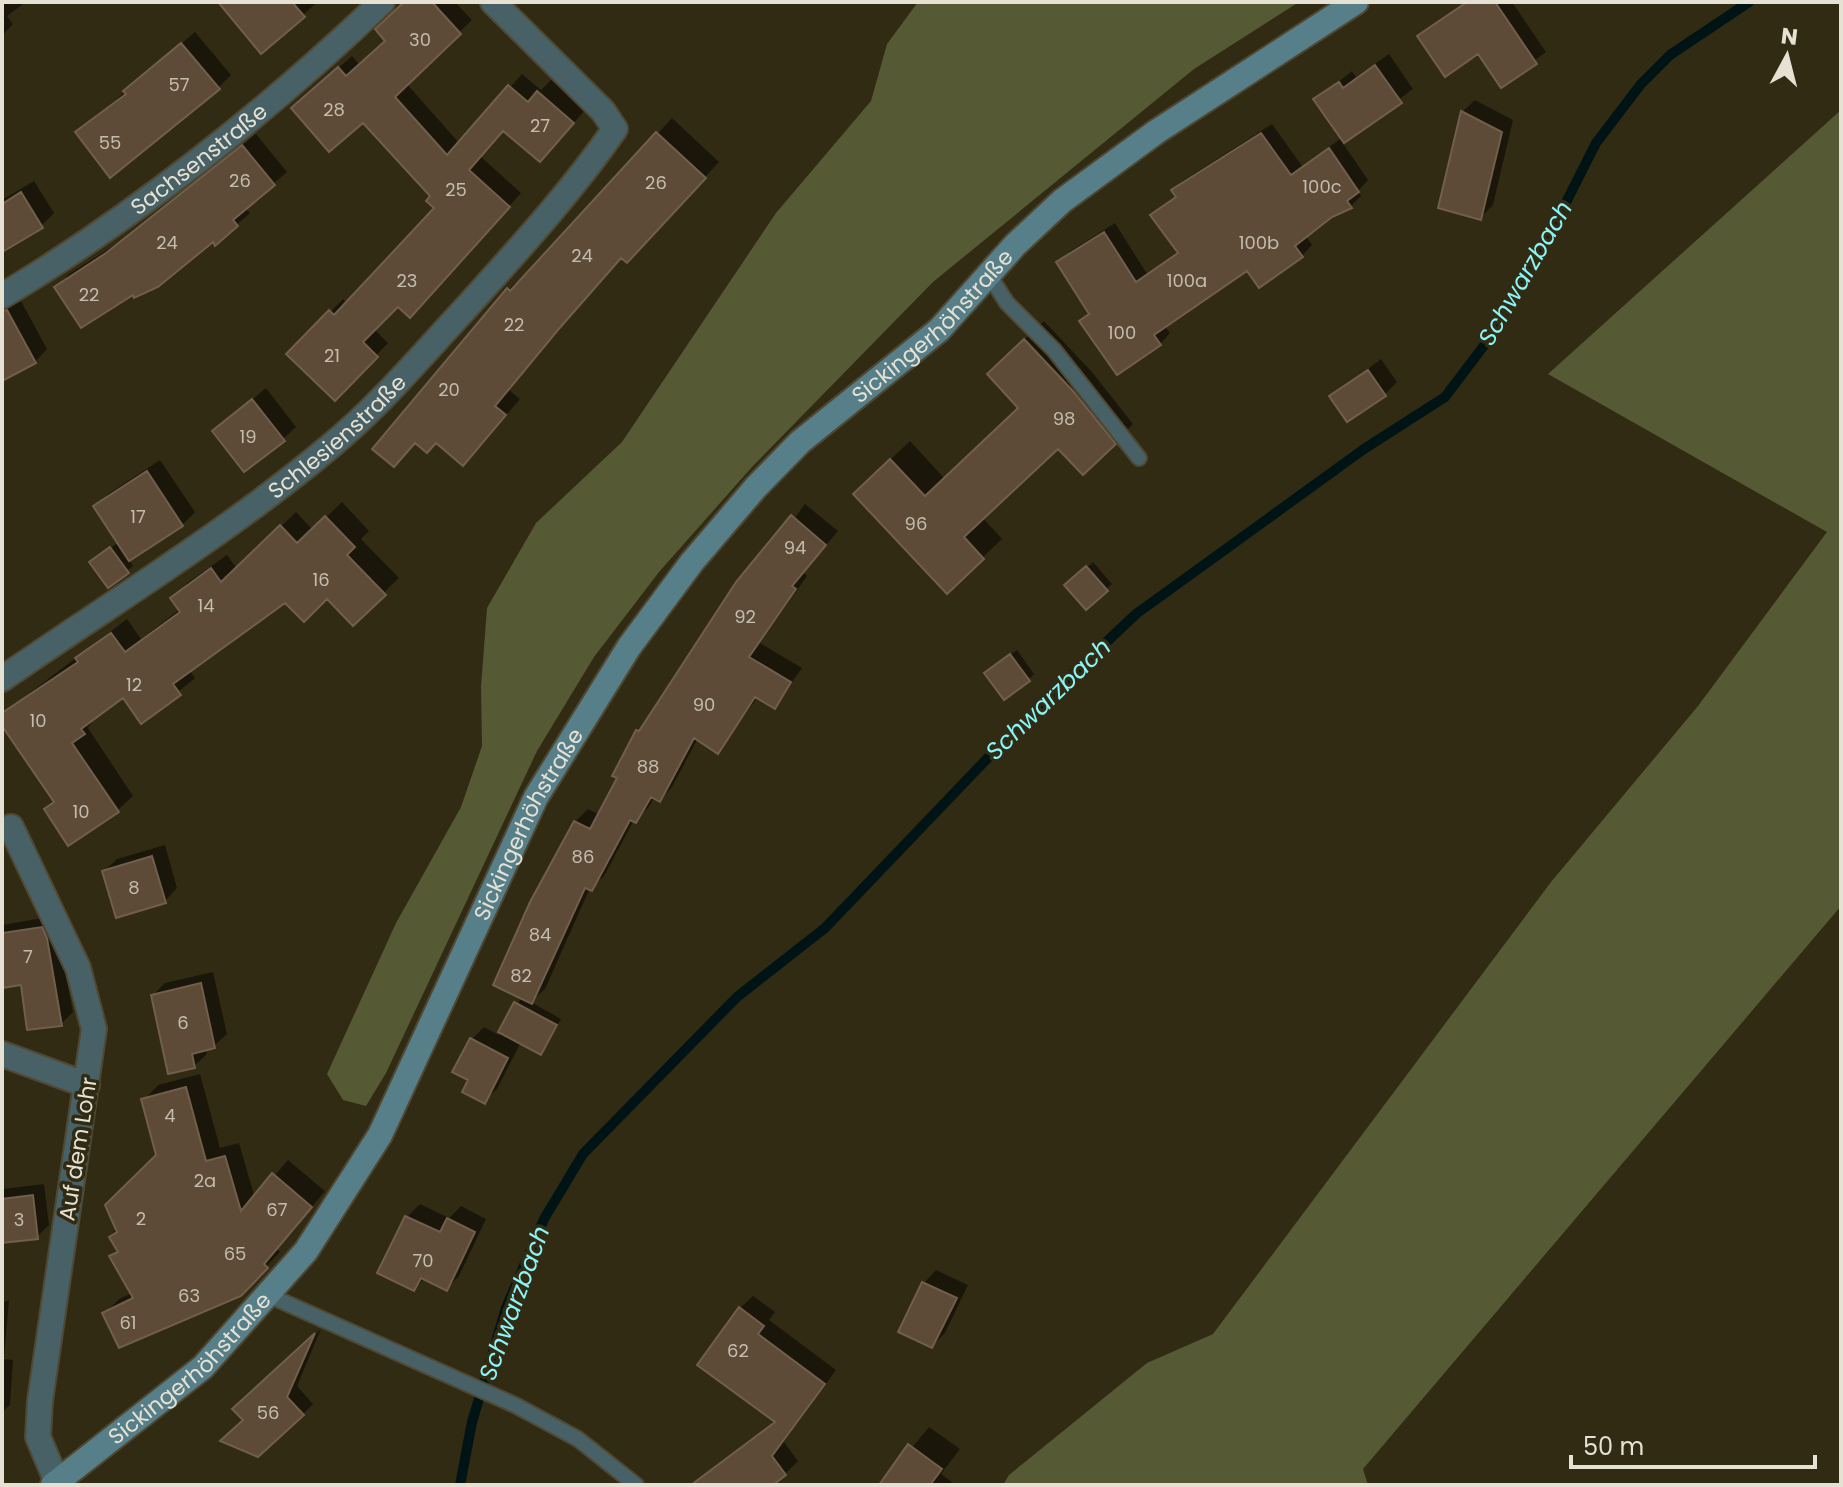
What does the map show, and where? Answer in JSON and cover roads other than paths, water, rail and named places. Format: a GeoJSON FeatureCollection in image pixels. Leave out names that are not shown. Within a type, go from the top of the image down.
{"type":"FeatureCollection","features":[{"type":"Feature","properties":{"kind":"main road","name":"Sickingerhöhstraße"},"geometry":{"type":"LineString","coordinates":[[55,1484],[203,1367],[306,1251],[380,1135],[536,797],[629,647],[692,562],[756,487],[800,442],[939,330],[1062,201],[1156,132],[1356,2]]}},
{"type":"Feature","properties":{"kind":"street","name":"Sachsenstraße"},"geometry":{"type":"LineString","coordinates":[[2,296],[58,262],[132,209],[247,119],[382,2]]}},
{"type":"Feature","properties":{"kind":"street","name":"Schlesienstraße"},"geometry":{"type":"LineString","coordinates":[[2,679],[262,500],[344,434],[422,358],[539,230],[615,129],[603,111],[493,2]]}},
{"type":"Feature","properties":{"kind":"street","name":"Auf dem Lohr"},"geometry":{"type":"LineString","coordinates":[[11,827],[72,953],[92,1008],[94,1044],[40,1401],[38,1437],[55,1484]]}},
{"type":"Feature","properties":{"kind":"street"},"geometry":{"type":"LineString","coordinates":[[2,1054],[87,1085]]}},
{"type":"Feature","properties":{"kind":"lane"},"geometry":{"type":"LineString","coordinates":[[989,275],[1007,303],[1054,350],[1139,458]]}},
{"type":"Feature","properties":{"kind":"lane"},"geometry":{"type":"LineString","coordinates":[[268,1295],[515,1405],[578,1439],[636,1485]]}},
{"type":"Feature","properties":{"kind":"waterway","name":"Schwarzbach"},"geometry":{"type":"LineString","coordinates":[[460,1485],[472,1422],[506,1308],[544,1219],[583,1154],[737,997],[825,928],[1026,718],[1136,614],[1364,449],[1445,397],[1489,339],[1541,252],[1596,143],[1641,84],[1670,55],[1749,2]]}}]}
